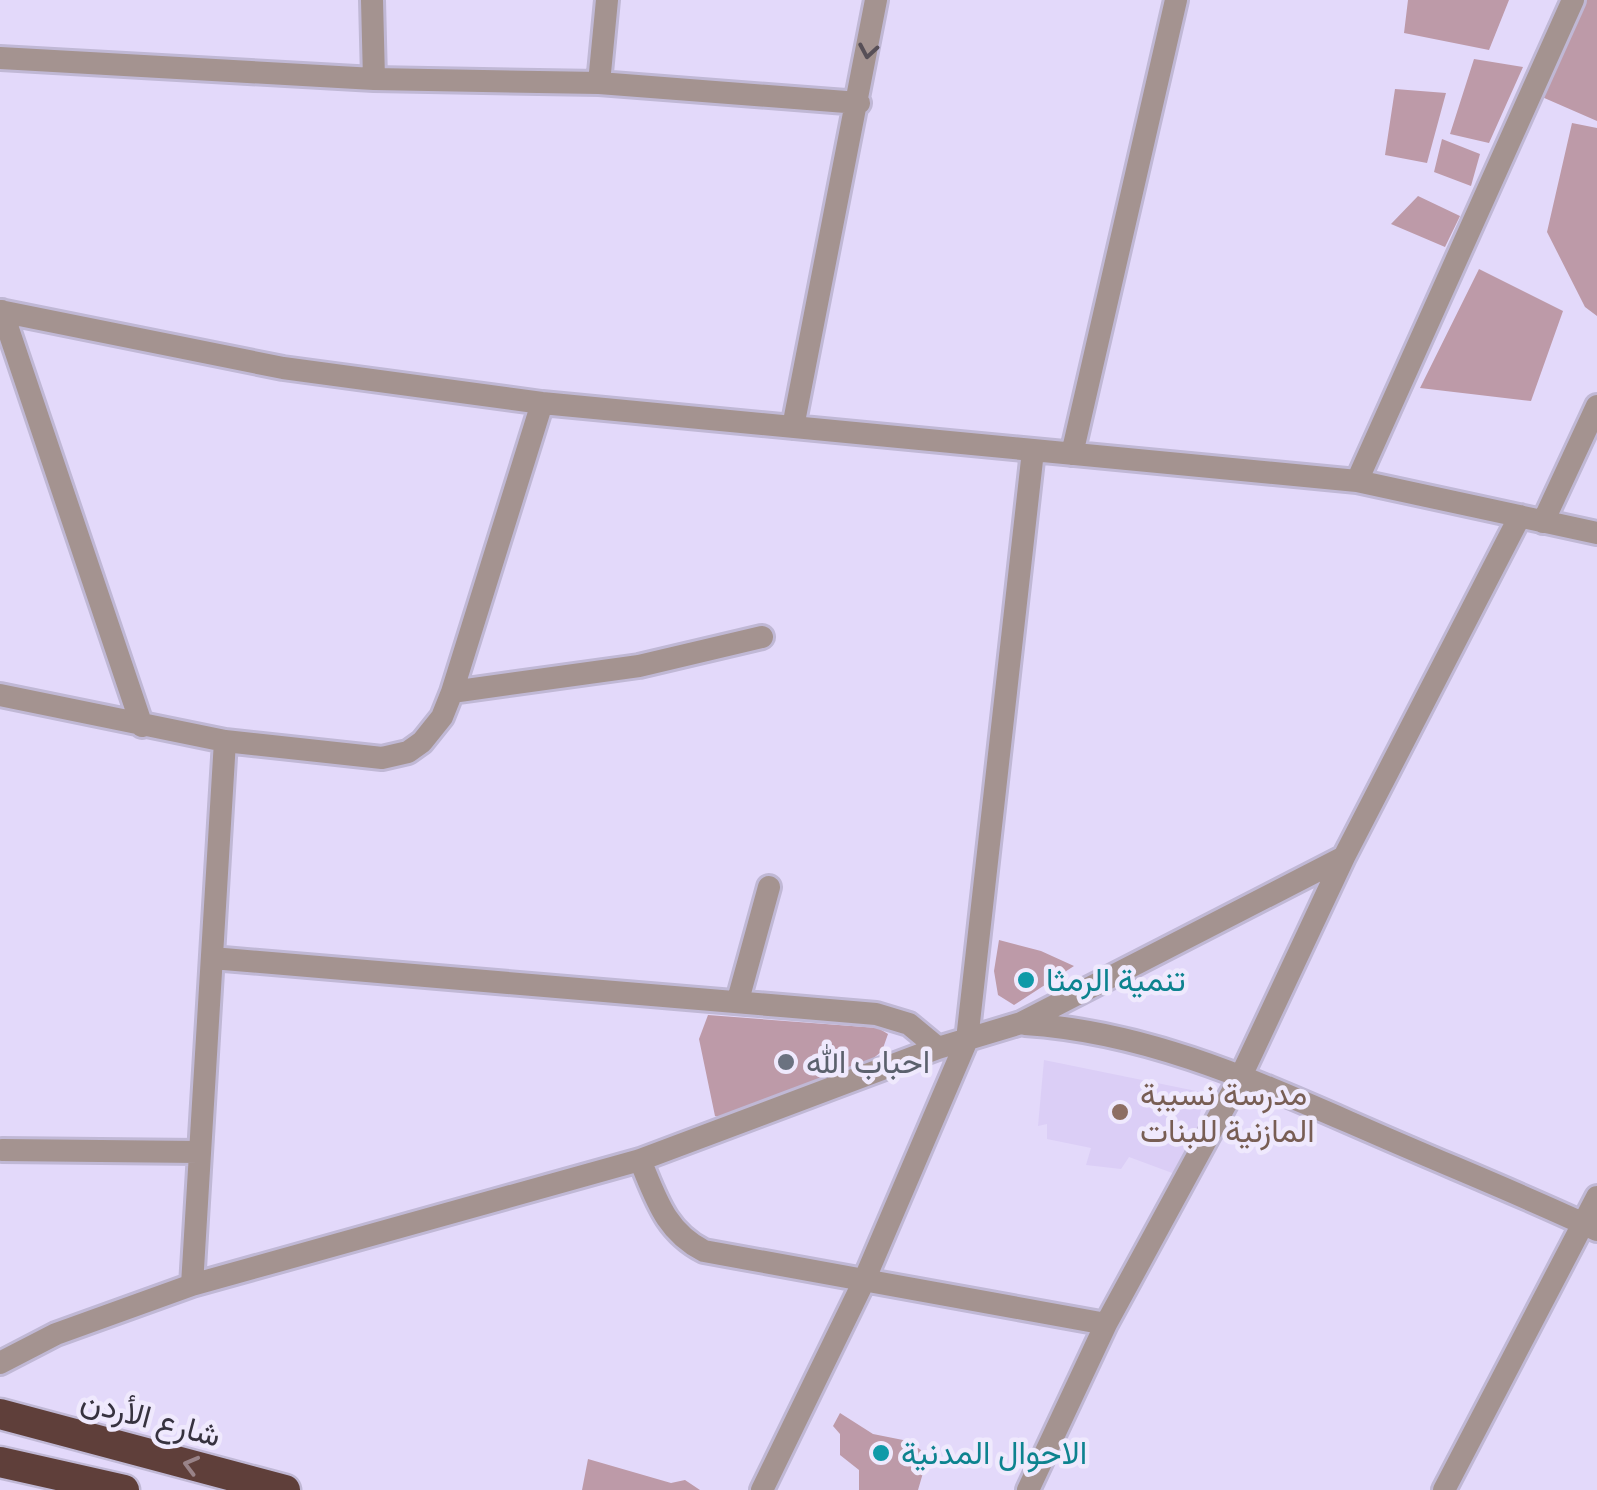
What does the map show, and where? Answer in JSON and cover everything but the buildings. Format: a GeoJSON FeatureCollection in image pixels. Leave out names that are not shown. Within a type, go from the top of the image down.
{"type":"FeatureCollection","features":[{"type":"Feature","properties":{"kind":"highway","name":"شارع الأردن"},"geometry":{"type":"LineString","coordinates":[[0,1414],[285,1490]]}},
{"type":"Feature","properties":{"kind":"highway"},"geometry":{"type":"LineString","coordinates":[[0,1462],[124,1490]]}},
{"type":"Feature","properties":{"kind":"street"},"geometry":{"type":"LineString","coordinates":[[372,0],[374,80]]}},
{"type":"Feature","properties":{"kind":"street"},"geometry":{"type":"LineString","coordinates":[[599,83],[608,0]]}},
{"type":"Feature","properties":{"kind":"street"},"geometry":{"type":"LineString","coordinates":[[793,427],[876,0]]}},
{"type":"Feature","properties":{"kind":"street"},"geometry":{"type":"LineString","coordinates":[[1072,454],[1176,0]]}},
{"type":"Feature","properties":{"kind":"street"},"geometry":{"type":"LineString","coordinates":[[1358,482],[1573,0]]}},
{"type":"Feature","properties":{"kind":"street"},"geometry":{"type":"LineString","coordinates":[[0,58],[374,80],[599,83],[859,103]]}},
{"type":"Feature","properties":{"kind":"street"},"geometry":{"type":"LineString","coordinates":[[1,311],[283,368],[542,402],[1358,482],[1597,533]]}},
{"type":"Feature","properties":{"kind":"street"},"geometry":{"type":"LineString","coordinates":[[1,311],[142,726]]}},
{"type":"Feature","properties":{"kind":"street"},"geometry":{"type":"LineString","coordinates":[[0,695],[225,741],[382,758],[422,742],[442,716],[452,692],[542,402]]}},
{"type":"Feature","properties":{"kind":"street"},"geometry":{"type":"LineString","coordinates":[[1028,1490],[1106,1324],[1241,1076],[1344,857],[1597,406]]}},
{"type":"Feature","properties":{"kind":"street"},"geometry":{"type":"LineString","coordinates":[[762,1490],[863,1283],[968,1040],[1033,450]]}},
{"type":"Feature","properties":{"kind":"street"},"geometry":{"type":"LineString","coordinates":[[452,692],[639,666],[762,637]]}},
{"type":"Feature","properties":{"kind":"street"},"geometry":{"type":"LineString","coordinates":[[192,1285],[225,741]]}},
{"type":"Feature","properties":{"kind":"street"},"geometry":{"type":"LineString","coordinates":[[0,1362],[56,1334],[192,1285],[640,1160],[938,1048],[1021,1024],[1344,857]]}},
{"type":"Feature","properties":{"kind":"street"},"geometry":{"type":"LineString","coordinates":[[738,1000],[769,887]]}},
{"type":"Feature","properties":{"kind":"street"},"geometry":{"type":"LineString","coordinates":[[212,958],[876,1014],[909,1024],[938,1048]]}},
{"type":"Feature","properties":{"kind":"street"},"geometry":{"type":"LineString","coordinates":[[1021,1024],[1112,1032],[1241,1076],[1590,1226]]}},
{"type":"Feature","properties":{"kind":"street"},"geometry":{"type":"LineString","coordinates":[[2,1150],[199,1152]]}},
{"type":"Feature","properties":{"kind":"street"},"geometry":{"type":"LineString","coordinates":[[640,1160],[666,1221],[682,1240],[704,1251],[863,1283],[1106,1324]]}},
{"type":"Feature","properties":{"kind":"street"},"geometry":{"type":"LineString","coordinates":[[1444,1490],[1590,1226],[1597,1197]]}},
{"type":"Feature","properties":{"kind":"shaded area","name":"مدرسة نسيبة المازنية للبنات"},"geometry":{"type":"Polygon","coordinates":[[[1044,1060],[1201,1092],[1203,1101],[1195,1136],[1175,1174],[1129,1157],[1121,1169],[1086,1165],[1091,1148],[1047,1139],[1047,1124],[1038,1126],[1044,1060]]]}},
{"type":"Feature","properties":{"kind":"place","name":"تنمية الرمثا"},"geometry":{"type":"Point","coordinates":[1026,980]}},
{"type":"Feature","properties":{"kind":"place","name":"احباب الله"},"geometry":{"type":"Point","coordinates":[786,1062]}},
{"type":"Feature","properties":{"kind":"place","name":"مدرسة نسيبة المازنية للبنات"},"geometry":{"type":"Point","coordinates":[1120,1112]}},
{"type":"Feature","properties":{"kind":"place","name":"الاحوال المدنية"},"geometry":{"type":"Point","coordinates":[881,1453]}}]}
